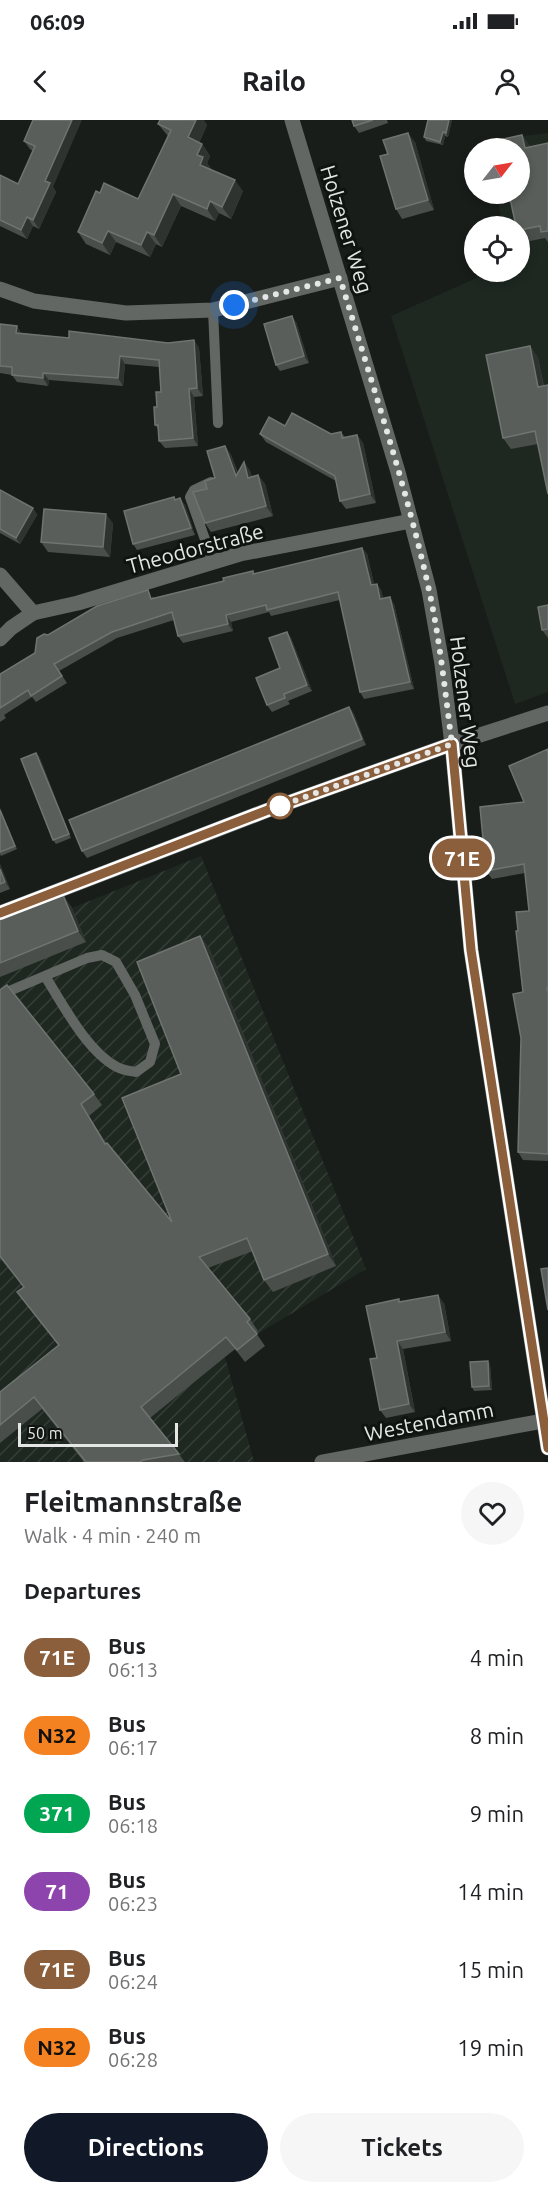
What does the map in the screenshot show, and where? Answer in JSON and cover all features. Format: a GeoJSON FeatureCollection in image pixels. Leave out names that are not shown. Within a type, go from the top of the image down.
{"type":"FeatureCollection","features":[{"type":"Feature","properties":{"kind":"street","name":"Holzener Weg"},"geometry":{"type":"LineString","coordinates":[[292,120],[411,521],[431,600],[452,744],[471,950],[546,1421],[548,1448]]}},
{"type":"Feature","properties":{"kind":"street"},"geometry":{"type":"LineString","coordinates":[[0,289],[34,302],[126,313],[213,310],[340,278]]}},
{"type":"Feature","properties":{"kind":"street","name":"Theodorstraße"},"geometry":{"type":"LineString","coordinates":[[0,639],[11,628],[33,613],[78,603],[240,554],[411,521]]}},
{"type":"Feature","properties":{"kind":"street"},"geometry":{"type":"LineString","coordinates":[[0,575],[33,613]]}},
{"type":"Feature","properties":{"kind":"street"},"geometry":{"type":"LineString","coordinates":[[0,913],[268,810],[452,744],[548,713]]}},
{"type":"Feature","properties":{"kind":"street","name":"Westendamm"},"geometry":{"type":"LineString","coordinates":[[322,1462],[546,1421]]}},
{"type":"Feature","properties":{"kind":"lane"},"geometry":{"type":"LineString","coordinates":[[213,310],[218,423]]}},
{"type":"Feature","properties":{"kind":"lane"},"geometry":{"type":"LineString","coordinates":[[211,482],[194,490],[190,497],[213,562]]}},
{"type":"Feature","properties":{"kind":"lane"},"geometry":{"type":"LineString","coordinates":[[0,995],[87,958],[102,955],[116,962],[135,995],[155,1044],[150,1062],[135,1072],[118,1068],[96,1051],[67,1012],[45,976]]}},
{"type":"Feature","properties":{"kind":"shaded area"},"geometry":{"type":"Polygon","coordinates":[[[548,133],[548,692],[515,704],[391,316],[468,282],[530,282],[530,216],[500,216],[499,204],[530,204],[530,138],[505,138],[548,133]]]}},
{"type":"Feature","properties":{"kind":"shaded area"},"geometry":{"type":"Polygon","coordinates":[[[201,856],[366,1269],[264,1330],[225,1357],[254,1462],[0,1462],[0,937],[201,856]]]}},
{"type":"Feature","properties":{"kind":"building"},"geometry":{"type":"Polygon","coordinates":[[[33,120],[72,120],[45,181],[50,183],[33,220],[27,217],[21,230],[0,220],[0,175],[18,184],[35,146],[24,141],[33,120]]]}},
{"type":"Feature","properties":{"kind":"building"},"geometry":{"type":"Polygon","coordinates":[[[160,120],[196,120],[188,137],[202,144],[197,155],[203,157],[200,165],[235,180],[222,207],[210,201],[207,209],[173,194],[154,235],[147,232],[141,245],[108,231],[102,243],[78,232],[96,191],[100,193],[104,183],[138,199],[171,130],[158,124],[160,120]]]}},
{"type":"Feature","properties":{"kind":"building"},"geometry":{"type":"Polygon","coordinates":[[[352,120],[373,120],[354,126],[352,120]]]}},
{"type":"Feature","properties":{"kind":"building"},"geometry":{"type":"Polygon","coordinates":[[[428,120],[449,120],[446,133],[443,132],[440,142],[424,137],[428,120]]]}},
{"type":"Feature","properties":{"kind":"building"},"geometry":{"type":"Polygon","coordinates":[[[408,133],[428,200],[396,209],[380,156],[388,154],[383,140],[408,133]]]}},
{"type":"Feature","properties":{"kind":"building"},"geometry":{"type":"Polygon","coordinates":[[[548,143],[548,231],[541,232],[540,226],[530,228],[530,216],[514,216],[511,204],[530,204],[530,147],[548,143]]]}},
{"type":"Feature","properties":{"kind":"building"},"geometry":{"type":"Polygon","coordinates":[[[292,316],[304,356],[276,365],[264,324],[292,316]]]}},
{"type":"Feature","properties":{"kind":"building"},"geometry":{"type":"Polygon","coordinates":[[[0,324],[17,326],[16,333],[69,338],[69,331],[168,343],[194,340],[197,388],[189,389],[193,438],[159,441],[154,407],[157,407],[156,392],[161,392],[159,360],[120,356],[118,378],[43,373],[43,378],[12,375],[12,367],[0,366],[0,324]]]}},
{"type":"Feature","properties":{"kind":"building"},"geometry":{"type":"Polygon","coordinates":[[[530,346],[538,387],[548,385],[548,494],[535,431],[503,438],[486,355],[530,346]]]}},
{"type":"Feature","properties":{"kind":"building"},"geometry":{"type":"Polygon","coordinates":[[[292,413],[331,434],[341,432],[342,438],[357,435],[370,494],[340,501],[335,476],[260,434],[269,417],[285,426],[292,413]]]}},
{"type":"Feature","properties":{"kind":"building"},"geometry":{"type":"Polygon","coordinates":[[[225,446],[236,476],[244,462],[248,478],[258,475],[266,506],[205,523],[193,492],[207,489],[205,481],[215,478],[207,451],[225,446]]]}},
{"type":"Feature","properties":{"kind":"building"},"geometry":{"type":"Polygon","coordinates":[[[0,490],[33,508],[16,538],[0,529],[0,490]]]}},
{"type":"Feature","properties":{"kind":"building"},"geometry":{"type":"Polygon","coordinates":[[[174,497],[175,500],[180,498],[191,528],[133,544],[124,511],[174,497]]]}},
{"type":"Feature","properties":{"kind":"building"},"geometry":{"type":"Polygon","coordinates":[[[44,509],[106,514],[103,547],[41,542],[44,509]]]}},
{"type":"Feature","properties":{"kind":"building"},"geometry":{"type":"Polygon","coordinates":[[[362,548],[371,585],[377,584],[380,599],[390,597],[410,682],[360,692],[338,592],[267,610],[266,605],[226,615],[228,624],[178,636],[172,612],[112,632],[54,664],[62,676],[31,696],[28,690],[0,708],[0,674],[35,653],[37,638],[44,634],[48,635],[97,606],[148,590],[151,599],[224,581],[223,578],[253,571],[253,574],[362,548]]]}},
{"type":"Feature","properties":{"kind":"building"},"geometry":{"type":"Polygon","coordinates":[[[548,605],[548,629],[542,630],[538,607],[548,605]]]}},
{"type":"Feature","properties":{"kind":"building"},"geometry":{"type":"Polygon","coordinates":[[[287,632],[307,685],[284,694],[285,698],[267,705],[256,678],[280,668],[269,638],[287,632]]]}},
{"type":"Feature","properties":{"kind":"building"},"geometry":{"type":"Polygon","coordinates":[[[349,707],[362,739],[82,851],[69,820],[349,707]]]}},
{"type":"Feature","properties":{"kind":"building"},"geometry":{"type":"Polygon","coordinates":[[[548,749],[548,1154],[518,1152],[521,1038],[513,994],[523,992],[516,912],[529,911],[524,864],[486,871],[480,807],[524,802],[509,766],[548,749]]]}},
{"type":"Feature","properties":{"kind":"building"},"geometry":{"type":"Polygon","coordinates":[[[36,753],[69,834],[53,840],[21,759],[36,753]]]}},
{"type":"Feature","properties":{"kind":"building"},"geometry":{"type":"Polygon","coordinates":[[[0,810],[15,846],[0,852],[0,810]]]}},
{"type":"Feature","properties":{"kind":"building"},"geometry":{"type":"Polygon","coordinates":[[[0,869],[5,882],[0,884],[0,869]]]}},
{"type":"Feature","properties":{"kind":"building"},"geometry":{"type":"Polygon","coordinates":[[[63,895],[78,931],[0,963],[0,920],[63,895]]]}},
{"type":"Feature","properties":{"kind":"building"},"geometry":{"type":"Polygon","coordinates":[[[200,936],[328,1254],[264,1280],[247,1238],[199,1257],[250,1319],[247,1322],[257,1334],[237,1350],[226,1337],[141,1407],[179,1454],[140,1462],[86,1462],[34,1397],[0,1425],[0,1392],[59,1345],[17,1292],[24,1287],[0,1256],[0,990],[7,985],[94,1094],[81,1104],[105,1144],[107,1143],[172,1222],[122,1098],[181,1074],[137,962],[200,936]]]}},
{"type":"Feature","properties":{"kind":"building"},"geometry":{"type":"Polygon","coordinates":[[[548,1268],[548,1310],[541,1269],[548,1268]]]}},
{"type":"Feature","properties":{"kind":"building"},"geometry":{"type":"Polygon","coordinates":[[[438,1295],[445,1332],[397,1341],[409,1404],[380,1410],[370,1359],[377,1358],[366,1306],[399,1299],[399,1302],[438,1295]]]}},
{"type":"Feature","properties":{"kind":"building"},"geometry":{"type":"Polygon","coordinates":[[[488,1361],[489,1386],[472,1387],[470,1362],[488,1361]]]}},
{"type":"Feature","properties":{"kind":"bus line","name":"71E"},"geometry":{"type":"LineString","coordinates":[[0,913],[268,810],[452,744],[471,950],[548,1448]]}},
{"type":"Feature","properties":{"kind":"route"},"geometry":{"type":"LineString","coordinates":[[234,305],[340,278],[411,517],[429,590],[442,664],[452,744],[280,806]]}}]}
